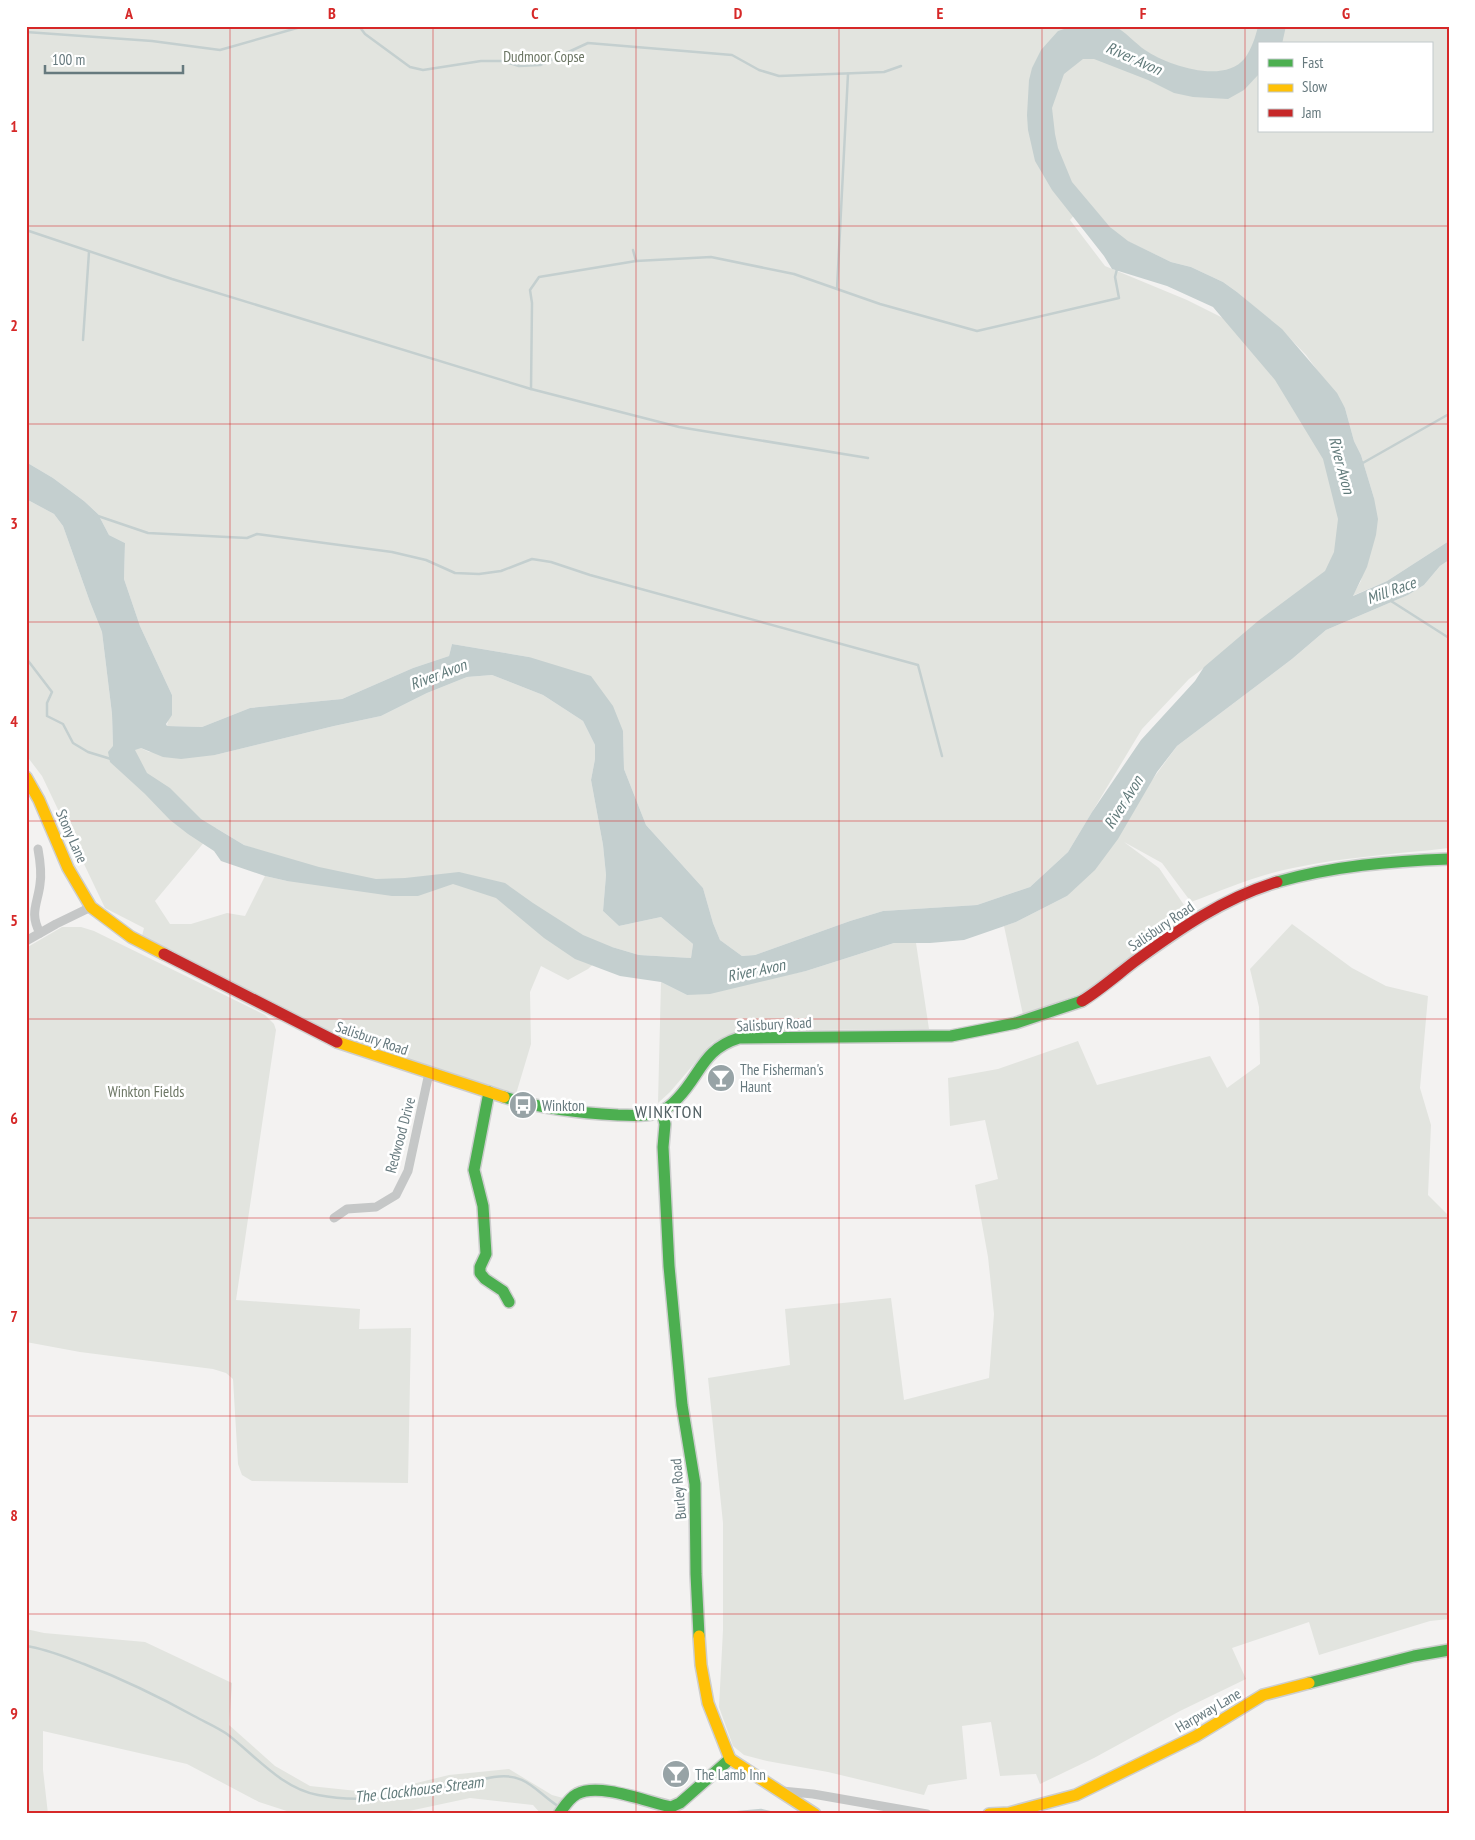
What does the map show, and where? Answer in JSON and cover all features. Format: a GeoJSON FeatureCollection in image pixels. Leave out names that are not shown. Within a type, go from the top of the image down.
{"type":"FeatureCollection","features":[{"type":"Feature","properties":{"kind":"street","name":"Stony Lane"},"geometry":{"type":"LineString","coordinates":[[26,777],[40,800],[68,868],[91,907]]}},
{"type":"Feature","properties":{"kind":"street"},"geometry":{"type":"LineString","coordinates":[[38,849],[41,865],[40,885],[35,904],[35,923],[40,932]]}},
{"type":"Feature","properties":{"kind":"street","name":"Salisbury Road"},"geometry":{"type":"LineString","coordinates":[[91,907],[112,924],[158,952],[332,1040],[532,1106],[592,1114],[644,1116],[662,1112],[677,1100],[719,1045],[739,1038],[951,1036],[979,1032],[1032,1019],[1081,1001],[1169,936],[1202,915],[1251,891],[1324,870],[1419,860],[1449,859]]}},
{"type":"Feature","properties":{"kind":"street"},"geometry":{"type":"LineString","coordinates":[[26,940],[91,907]]}},
{"type":"Feature","properties":{"kind":"street","name":"Redwood Drive"},"geometry":{"type":"LineString","coordinates":[[334,1218],[347,1209],[376,1207],[396,1195],[408,1171],[429,1073]]}},
{"type":"Feature","properties":{"kind":"street"},"geometry":{"type":"LineString","coordinates":[[489,1092],[474,1170],[483,1206],[485,1260],[480,1268],[480,1272],[483,1278],[505,1292],[509,1302]]}},
{"type":"Feature","properties":{"kind":"street","name":"Burley Road"},"geometry":{"type":"LineString","coordinates":[[662,1112],[665,1124],[663,1147],[669,1266],[682,1405],[695,1484],[696,1574],[701,1665],[708,1703],[730,1758]]}},
{"type":"Feature","properties":{"kind":"street","name":"Harpway Lane"},"geometry":{"type":"LineString","coordinates":[[989,1814],[1009,1812],[1076,1795],[1196,1736],[1263,1694],[1414,1656],[1449,1650]]}},
{"type":"Feature","properties":{"kind":"street"},"geometry":{"type":"LineString","coordinates":[[562,1809],[572,1797],[580,1792],[587,1791],[609,1792],[671,1807],[680,1803],[730,1758],[815,1814]]}},
{"type":"Feature","properties":{"kind":"street"},"geometry":{"type":"LineString","coordinates":[[779,1790],[927,1814]]}},
{"type":"Feature","properties":{"kind":"green space","name":"Dudmoor Copse"},"geometry":{"type":"Polygon","coordinates":[[[26,26],[1449,26],[1449,541],[1387,581],[1352,596],[1361,581],[1374,498],[1361,455],[1354,441],[1345,408],[1306,355],[1282,330],[1237,292],[1223,282],[1191,267],[1171,262],[1121,238],[1087,201],[1070,220],[1105,266],[1187,300],[1225,319],[1287,388],[1331,463],[1343,524],[1335,570],[1189,679],[1142,729],[1068,852],[1030,887],[977,905],[883,911],[755,955],[742,956],[720,940],[703,888],[646,825],[624,769],[623,731],[529,657],[452,644],[449,656],[413,668],[342,699],[250,708],[202,727],[167,726],[172,695],[140,626],[124,579],[125,543],[109,535],[98,514],[53,478],[26,462],[26,26]]]}},
{"type":"Feature","properties":{"kind":"green space"},"geometry":{"type":"Polygon","coordinates":[[[26,499],[54,514],[63,526],[102,632],[112,714],[113,746],[141,748],[149,752],[215,755],[381,716],[427,693],[467,677],[492,675],[543,695],[583,721],[595,745],[595,759],[591,780],[603,845],[606,875],[603,911],[619,926],[661,917],[693,944],[691,958],[639,955],[612,947],[588,969],[568,980],[541,966],[530,992],[531,1044],[516,1094],[338,1037],[257,998],[142,936],[144,928],[105,908],[42,776],[26,755],[26,499]],[[216,828],[155,901],[170,924],[191,924],[227,913],[245,916],[265,876],[287,881],[261,851],[244,845],[216,828]]]}},
{"type":"Feature","properties":{"kind":"green space"},"geometry":{"type":"Polygon","coordinates":[[[1449,560],[1449,848],[1312,864],[1254,878],[1191,902],[1162,863],[1124,842],[1159,868],[1184,905],[1166,931],[1115,972],[1085,992],[1023,1015],[1004,926],[1016,922],[1067,896],[1177,746],[1292,659],[1326,630],[1408,595],[1424,585],[1440,566],[1449,560]]]}},
{"type":"Feature","properties":{"kind":"green space"},"geometry":{"type":"Polygon","coordinates":[[[1292,924],[1352,968],[1386,986],[1428,996],[1420,1088],[1431,1125],[1428,1195],[1449,1216],[1449,1619],[1430,1621],[1319,1655],[1309,1622],[1232,1648],[1246,1679],[1040,1784],[1036,1774],[1000,1776],[991,1722],[962,1726],[967,1779],[928,1785],[924,1795],[828,1772],[744,1755],[733,1746],[719,1707],[723,1630],[723,1523],[708,1378],[790,1365],[785,1309],[891,1298],[904,1400],[989,1378],[994,1314],[988,1257],[975,1185],[998,1179],[985,1120],[950,1126],[948,1078],[998,1069],[1078,1041],[1097,1085],[1210,1056],[1227,1088],[1260,1064],[1259,1007],[1250,969],[1292,924]]]}},
{"type":"Feature","properties":{"kind":"green space","name":"Winkton Fields"},"geometry":{"type":"Polygon","coordinates":[[[62,927],[81,927],[94,931],[265,1015],[274,1024],[276,1030],[236,1300],[360,1309],[359,1329],[411,1328],[408,1483],[252,1481],[242,1475],[238,1464],[233,1379],[226,1373],[213,1369],[80,1352],[26,1342],[26,948],[62,927]]]}},
{"type":"Feature","properties":{"kind":"green space"},"geometry":{"type":"Polygon","coordinates":[[[894,943],[916,943],[929,1029],[737,1033],[712,1043],[670,1092],[658,1103],[661,982],[687,995],[806,971],[894,943]]]}},
{"type":"Feature","properties":{"kind":"green space"},"geometry":{"type":"Polygon","coordinates":[[[26,1629],[44,1633],[145,1642],[232,1683],[229,1725],[275,1766],[310,1786],[376,1793],[449,1775],[509,1769],[552,1795],[563,1798],[553,1814],[541,1814],[533,1805],[470,1798],[395,1814],[296,1814],[259,1802],[187,1764],[43,1731],[43,1770],[48,1814],[26,1814],[26,1629]]]}},
{"type":"Feature","properties":{"kind":"water"},"geometry":{"type":"Polygon","coordinates":[[[1073,26],[1111,26],[1122,31],[1145,50],[1167,61],[1195,70],[1224,70],[1236,66],[1245,58],[1253,43],[1258,26],[1286,26],[1282,42],[1258,42],[1258,75],[1244,90],[1228,99],[1193,97],[1174,93],[1148,80],[1094,59],[1083,59],[1064,74],[1052,108],[1058,148],[1072,182],[1110,227],[1128,241],[1171,262],[1191,267],[1223,282],[1237,292],[1282,329],[1337,393],[1345,408],[1354,441],[1361,455],[1374,498],[1378,519],[1376,535],[1367,567],[1353,596],[1387,581],[1449,541],[1449,560],[1440,566],[1424,585],[1408,595],[1326,630],[1292,659],[1177,746],[1157,772],[1118,839],[1095,870],[1067,896],[1016,922],[964,940],[930,943],[894,943],[806,971],[710,994],[687,995],[661,982],[620,976],[575,959],[544,938],[496,898],[453,884],[418,896],[392,896],[287,881],[265,876],[221,861],[214,851],[170,820],[110,762],[108,752],[113,746],[112,714],[102,632],[63,526],[54,514],[26,499],[26,462],[53,478],[84,501],[98,514],[109,535],[125,543],[124,579],[140,626],[172,695],[172,715],[166,724],[167,726],[202,727],[250,708],[342,699],[413,668],[449,656],[452,644],[529,657],[591,676],[613,706],[623,731],[624,769],[646,825],[703,888],[720,940],[742,956],[755,955],[883,911],[977,905],[1030,887],[1068,852],[1092,812],[1141,740],[1195,681],[1204,667],[1258,621],[1325,571],[1334,552],[1338,519],[1323,459],[1275,380],[1213,307],[1167,286],[1112,269],[1052,190],[1035,161],[1028,130],[1029,80],[1032,68],[1041,50],[1058,31],[1073,26]],[[492,675],[467,677],[427,693],[381,716],[215,755],[181,759],[163,757],[141,748],[135,750],[147,773],[170,788],[201,819],[244,845],[319,867],[376,879],[459,872],[505,883],[583,935],[612,947],[639,955],[691,958],[693,944],[661,917],[619,926],[603,911],[606,875],[603,845],[591,780],[595,759],[595,745],[583,721],[543,695],[492,675]]]}},
{"type":"Feature","properties":{"kind":"waterway"},"geometry":{"type":"LineString","coordinates":[[26,32],[152,41],[220,50],[304,26]]}},
{"type":"Feature","properties":{"kind":"waterway"},"geometry":{"type":"LineString","coordinates":[[359,26],[365,34],[410,67],[423,70],[481,61],[502,61],[519,66],[540,65],[588,43],[732,55],[759,70],[779,76],[884,72],[901,66]]}},
{"type":"Feature","properties":{"kind":"waterway"},"geometry":{"type":"LineString","coordinates":[[837,289],[848,74]]}},
{"type":"Feature","properties":{"kind":"waterway"},"geometry":{"type":"LineString","coordinates":[[26,230],[172,279],[531,389],[679,427],[868,458]]}},
{"type":"Feature","properties":{"kind":"waterway"},"geometry":{"type":"LineString","coordinates":[[633,250],[636,261]]}},
{"type":"Feature","properties":{"kind":"waterway"},"geometry":{"type":"LineString","coordinates":[[83,340],[89,252]]}},
{"type":"Feature","properties":{"kind":"waterway"},"geometry":{"type":"LineString","coordinates":[[531,389],[532,303],[530,290],[539,277],[636,261],[711,257],[794,274],[880,304],[977,331],[1119,298],[1115,277],[1117,269]]}},
{"type":"Feature","properties":{"kind":"waterway"},"geometry":{"type":"LineString","coordinates":[[1361,464],[1449,414]]}},
{"type":"Feature","properties":{"kind":"waterway"},"geometry":{"type":"LineString","coordinates":[[95,515],[148,533],[247,538],[257,534],[392,552],[426,560],[455,573],[479,574],[501,571],[532,559],[551,562],[590,575],[918,665],[942,756]]}},
{"type":"Feature","properties":{"kind":"waterway","name":"Mill Race"},"geometry":{"type":"LineString","coordinates":[[1391,601],[1449,638]]}},
{"type":"Feature","properties":{"kind":"waterway"},"geometry":{"type":"LineString","coordinates":[[26,658],[52,692],[47,703],[47,716],[63,724],[73,743],[88,752],[111,759]]}},
{"type":"Feature","properties":{"kind":"waterway","name":"The Clockhouse Stream"},"geometry":{"type":"LineString","coordinates":[[26,1646],[49,1651],[84,1664],[167,1702],[223,1731],[292,1786],[318,1795],[362,1799],[384,1797],[505,1776],[522,1780],[558,1806]]}},
{"type":"Feature","properties":{"kind":"waterway","name":"The Clockhouse Stream"},"geometry":{"type":"LineString","coordinates":[[718,1814],[761,1810],[778,1814]]}},
{"type":"Feature","properties":{"kind":"traffic: fast"},"geometry":{"type":"LineString","coordinates":[[1277,882],[1298,876],[1362,865],[1449,859]]}},
{"type":"Feature","properties":{"kind":"traffic: fast"},"geometry":{"type":"LineString","coordinates":[[504,1097],[532,1105],[575,1112],[618,1115],[651,1114],[665,1109],[676,1101],[710,1055],[727,1043],[739,1038],[951,1036],[1016,1023],[1082,1001]]}},
{"type":"Feature","properties":{"kind":"traffic: fast"},"geometry":{"type":"LineString","coordinates":[[489,1092],[474,1170],[483,1206],[486,1254],[480,1267],[480,1273],[485,1279],[503,1291],[509,1302]]}},
{"type":"Feature","properties":{"kind":"traffic: fast"},"geometry":{"type":"LineString","coordinates":[[662,1111],[665,1124],[663,1147],[669,1266],[682,1405],[695,1484],[699,1636]]}},
{"type":"Feature","properties":{"kind":"traffic: fast"},"geometry":{"type":"LineString","coordinates":[[1309,1683],[1414,1656],[1449,1650]]}},
{"type":"Feature","properties":{"kind":"traffic: fast"},"geometry":{"type":"LineString","coordinates":[[559,1814],[577,1794],[598,1790],[623,1794],[671,1807],[680,1803],[730,1759]]}},
{"type":"Feature","properties":{"kind":"traffic: slow"},"geometry":{"type":"LineString","coordinates":[[26,777],[39,800],[68,868],[91,907],[131,937],[164,954]]}},
{"type":"Feature","properties":{"kind":"traffic: slow"},"geometry":{"type":"LineString","coordinates":[[337,1042],[504,1097]]}},
{"type":"Feature","properties":{"kind":"traffic: slow"},"geometry":{"type":"LineString","coordinates":[[699,1636],[701,1665],[708,1703],[730,1759],[815,1814]]}},
{"type":"Feature","properties":{"kind":"traffic: slow"},"geometry":{"type":"LineString","coordinates":[[989,1814],[1009,1813],[1076,1795],[1196,1736],[1263,1695],[1309,1683]]}},
{"type":"Feature","properties":{"kind":"traffic: jam"},"geometry":{"type":"LineString","coordinates":[[1082,1001],[1185,926],[1220,906],[1277,882]]}},
{"type":"Feature","properties":{"kind":"traffic: jam"},"geometry":{"type":"LineString","coordinates":[[164,954],[337,1042]]}},
{"type":"Feature","properties":{"kind":"place","name":"The Fisherman's Haunt"},"geometry":{"type":"Point","coordinates":[721,1078]}},
{"type":"Feature","properties":{"kind":"place","name":"Winkton"},"geometry":{"type":"Point","coordinates":[523,1105]}},
{"type":"Feature","properties":{"kind":"place","name":"The Lamb Inn"},"geometry":{"type":"Point","coordinates":[676,1774]}},
{"type":"Feature","properties":{"kind":"district","name":"WINKTON"},"geometry":{"type":"Point","coordinates":[669,1111]}},
{"type":"Feature","properties":{"kind":"water label","name":"River Avon"},"geometry":{"type":"Point","coordinates":[1134,58]}},
{"type":"Feature","properties":{"kind":"water label","name":"River Avon"},"geometry":{"type":"Point","coordinates":[1342,465]}},
{"type":"Feature","properties":{"kind":"water label","name":"River Avon"},"geometry":{"type":"Point","coordinates":[438,674]}},
{"type":"Feature","properties":{"kind":"water label","name":"River Avon"},"geometry":{"type":"Point","coordinates":[1123,802]}},
{"type":"Feature","properties":{"kind":"water label","name":"River Avon"},"geometry":{"type":"Point","coordinates":[756,970]}}]}
